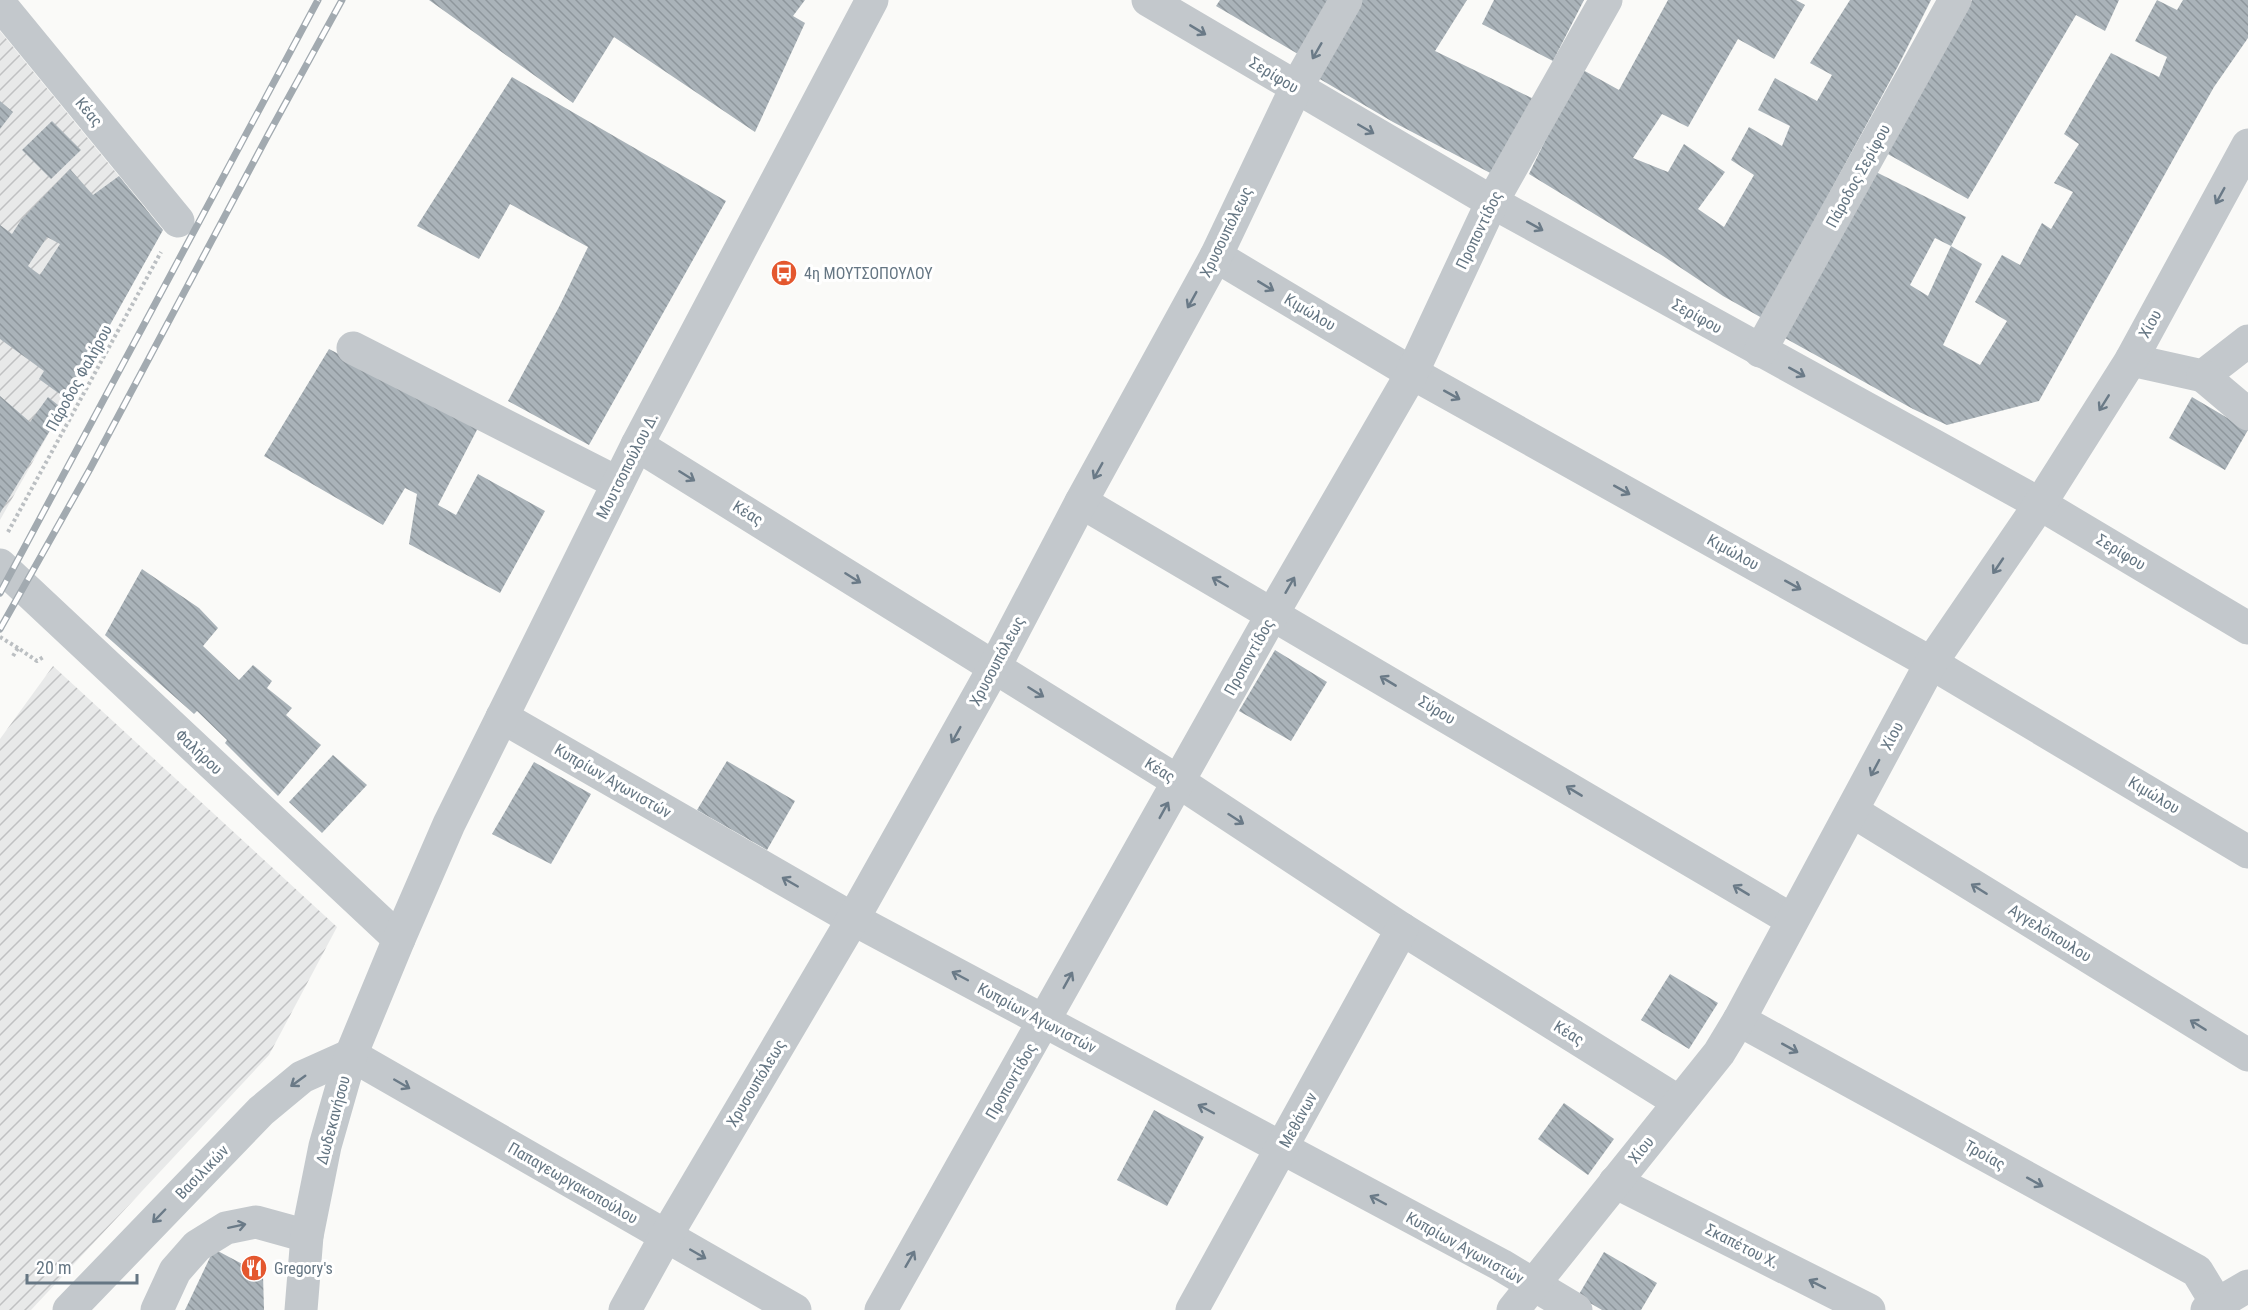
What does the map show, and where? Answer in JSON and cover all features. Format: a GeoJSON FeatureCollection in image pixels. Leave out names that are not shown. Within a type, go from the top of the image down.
{"type":"FeatureCollection","features":[{"type":"Feature","properties":{"kind":"street","name":"Μουτσοπούλου Δ."},"geometry":{"type":"LineString","coordinates":[[399,939],[449,824],[637,445],[872,0]]}},
{"type":"Feature","properties":{"kind":"street","name":"Σερίφου"},"geometry":{"type":"LineString","coordinates":[[1148,0],[1492,202],[2040,504],[2248,628]]}},
{"type":"Feature","properties":{"kind":"street","name":"Χρυσουπόλεως"},"geometry":{"type":"LineString","coordinates":[[625,1310],[666,1236],[853,919],[995,666],[1081,502],[1216,256],[1296,88],[1346,0]]}},
{"type":"Feature","properties":{"kind":"street","name":"Προποντίδος"},"geometry":{"type":"LineString","coordinates":[[881,1310],[1273,613],[1412,373],[1492,202],[1606,0]]}},
{"type":"Feature","properties":{"kind":"street","name":"Πάροδος Σερίφου"},"geometry":{"type":"LineString","coordinates":[[1760,351],[1955,0]]}},
{"type":"Feature","properties":{"kind":"street","name":"Κέας"},"geometry":{"type":"LineString","coordinates":[[0,4],[178,221]]}},
{"type":"Feature","properties":{"kind":"street","name":"Χίου"},"geometry":{"type":"LineString","coordinates":[[1513,1310],[1719,1053],[1739,1020],[1931,663],[2040,504],[2131,360],[2248,145]]}},
{"type":"Feature","properties":{"kind":"street","name":"Κιμώλου"},"geometry":{"type":"LineString","coordinates":[[1216,256],[1412,373],[1931,663],[2248,852]]}},
{"type":"Feature","properties":{"kind":"street"},"geometry":{"type":"LineString","coordinates":[[2204,376],[2248,340]]}},
{"type":"Feature","properties":{"kind":"street"},"geometry":{"type":"LineString","coordinates":[[353,348],[618,483]]}},
{"type":"Feature","properties":{"kind":"street"},"geometry":{"type":"LineString","coordinates":[[2131,360],[2204,376],[2248,414]]}},
{"type":"Feature","properties":{"kind":"street","name":"Κέας"},"geometry":{"type":"LineString","coordinates":[[637,445],[1179,782],[1402,928],[1679,1102]]}},
{"type":"Feature","properties":{"kind":"street","name":"Σύρου"},"geometry":{"type":"LineString","coordinates":[[1081,502],[1792,920]]}},
{"type":"Feature","properties":{"kind":"street","name":"Φαλήρου"},"geometry":{"type":"LineString","coordinates":[[3,550],[399,939]]}},
{"type":"Feature","properties":{"kind":"street","name":"Κυπρίων Αγωνιστών"},"geometry":{"type":"LineString","coordinates":[[502,717],[853,919],[1501,1265],[1576,1310]]}},
{"type":"Feature","properties":{"kind":"street","name":"Αγγελόπουλου"},"geometry":{"type":"LineString","coordinates":[[1852,811],[2248,1055]]}},
{"type":"Feature","properties":{"kind":"street","name":"Μεθάνων"},"geometry":{"type":"LineString","coordinates":[[1191,1310],[1282,1149],[1402,928]]}},
{"type":"Feature","properties":{"kind":"street","name":"Δωδεκανήσου"},"geometry":{"type":"LineString","coordinates":[[302,1310],[307,1236],[325,1146],[351,1055],[399,939]]}},
{"type":"Feature","properties":{"kind":"street","name":"Τροίας"},"geometry":{"type":"LineString","coordinates":[[1739,1020],[2197,1272],[2212,1307]]}},
{"type":"Feature","properties":{"kind":"street","name":"Παπαγεωργακοπούλου"},"geometry":{"type":"LineString","coordinates":[[351,1055],[795,1310]]}},
{"type":"Feature","properties":{"kind":"street","name":"Βασιλικών"},"geometry":{"type":"LineString","coordinates":[[69,1310],[261,1112],[302,1077],[351,1055]]}},
{"type":"Feature","properties":{"kind":"street","name":"Σκαπέτου Χ."},"geometry":{"type":"LineString","coordinates":[[1615,1182],[1869,1310]]}},
{"type":"Feature","properties":{"kind":"street"},"geometry":{"type":"LineString","coordinates":[[157,1310],[175,1272],[197,1246],[226,1228],[256,1222],[307,1236]]}},
{"type":"Feature","properties":{"kind":"street"},"geometry":{"type":"LineString","coordinates":[[2212,1307],[2248,1286]]}},
{"type":"Feature","properties":{"kind":"path","name":"Πάροδος Φαλήρου"},"geometry":{"type":"LineString","coordinates":[[3,550],[178,221]]}},
{"type":"Feature","properties":{"kind":"path"},"geometry":{"type":"LineString","coordinates":[[0,638],[18,648]]}},
{"type":"Feature","properties":{"kind":"shaded area"},"geometry":{"type":"Polygon","coordinates":[[[0,31],[163,230],[0,520],[0,31]]]}},
{"type":"Feature","properties":{"kind":"shaded area"},"geometry":{"type":"Polygon","coordinates":[[[53,666],[337,927],[269,1055],[31,1310],[0,1310],[0,739],[53,666]]]}},
{"type":"Feature","properties":{"kind":"building"},"geometry":{"type":"Polygon","coordinates":[[[429,0],[805,0],[793,16],[805,23],[755,132],[614,37],[573,103],[429,0]]]}},
{"type":"Feature","properties":{"kind":"building"},"geometry":{"type":"Polygon","coordinates":[[[1220,0],[1330,0],[1298,54],[1216,6],[1220,0]]]}},
{"type":"Feature","properties":{"kind":"building"},"geometry":{"type":"Polygon","coordinates":[[[1356,0],[1467,0],[1435,51],[1536,100],[1496,176],[1393,122],[1313,75],[1356,0]]]}},
{"type":"Feature","properties":{"kind":"building"},"geometry":{"type":"Polygon","coordinates":[[[1494,0],[1584,0],[1553,61],[1482,24],[1494,0]]]}},
{"type":"Feature","properties":{"kind":"building"},"geometry":{"type":"Polygon","coordinates":[[[1668,0],[1796,0],[1805,5],[1774,59],[1738,39],[1688,127],[1662,114],[1633,158],[1668,172],[1684,144],[1725,172],[1698,209],[1724,227],[1754,175],[1731,160],[1749,127],[1782,146],[1790,126],[1758,110],[1775,78],[1817,101],[1832,75],[1810,63],[1850,0],[1931,0],[1897,68],[1762,318],[1529,174],[1557,116],[1583,70],[1619,90],[1668,0]]]}},
{"type":"Feature","properties":{"kind":"building"},"geometry":{"type":"Polygon","coordinates":[[[1972,0],[2119,0],[2105,31],[2076,15],[1968,199],[1886,153],[1972,0]]]}},
{"type":"Feature","properties":{"kind":"building"},"geometry":{"type":"Polygon","coordinates":[[[2157,0],[2177,10],[2183,0],[2248,0],[2248,38],[2214,87],[2039,401],[1947,425],[1913,409],[1783,337],[1874,171],[1966,217],[1951,246],[1982,264],[1943,345],[1980,365],[2007,321],[1975,302],[2002,255],[2020,265],[2042,223],[2051,229],[2073,192],[2054,183],[2079,144],[2064,134],[2111,53],[2159,77],[2167,57],[2135,41],[2157,0]],[[1935,238],[1910,285],[1928,296],[1951,246],[1935,238]]]}},
{"type":"Feature","properties":{"kind":"building"},"geometry":{"type":"Polygon","coordinates":[[[512,77],[726,201],[589,445],[508,401],[559,307],[588,247],[510,204],[479,259],[417,226],[512,77]]]}},
{"type":"Feature","properties":{"kind":"building"},"geometry":{"type":"Polygon","coordinates":[[[0,101],[13,112],[0,129],[0,101]]]}},
{"type":"Feature","properties":{"kind":"building"},"geometry":{"type":"Polygon","coordinates":[[[52,121],[81,150],[51,179],[22,150],[52,121]]]}},
{"type":"Feature","properties":{"kind":"building"},"geometry":{"type":"Polygon","coordinates":[[[70,169],[93,195],[119,176],[163,230],[68,400],[39,379],[44,371],[0,339],[0,225],[12,234],[21,220],[70,169]],[[47,237],[28,266],[40,275],[60,244],[47,237]]]}},
{"type":"Feature","properties":{"kind":"building"},"geometry":{"type":"Polygon","coordinates":[[[329,349],[479,426],[438,505],[456,515],[478,474],[545,511],[500,593],[409,544],[417,494],[405,488],[383,525],[264,456],[329,349]]]}},
{"type":"Feature","properties":{"kind":"building"},"geometry":{"type":"Polygon","coordinates":[[[0,396],[30,422],[48,397],[63,409],[0,513],[0,396]]]}},
{"type":"Feature","properties":{"kind":"building"},"geometry":{"type":"Polygon","coordinates":[[[2192,397],[2248,430],[2225,470],[2169,438],[2192,397]]]}},
{"type":"Feature","properties":{"kind":"building"},"geometry":{"type":"Polygon","coordinates":[[[142,569],[199,608],[218,628],[203,646],[239,680],[253,665],[272,681],[267,688],[292,708],[286,715],[321,745],[278,796],[225,743],[227,740],[197,711],[194,714],[105,635],[142,569]]]}},
{"type":"Feature","properties":{"kind":"building"},"geometry":{"type":"Polygon","coordinates":[[[1275,650],[1327,682],[1291,741],[1239,711],[1275,650]]]}},
{"type":"Feature","properties":{"kind":"building"},"geometry":{"type":"Polygon","coordinates":[[[333,755],[367,785],[322,833],[289,802],[333,755]]]}},
{"type":"Feature","properties":{"kind":"building"},"geometry":{"type":"Polygon","coordinates":[[[727,761],[795,801],[767,850],[697,810],[727,761]]]}},
{"type":"Feature","properties":{"kind":"building"},"geometry":{"type":"Polygon","coordinates":[[[534,762],[591,794],[551,864],[492,834],[534,762]]]}},
{"type":"Feature","properties":{"kind":"building"},"geometry":{"type":"Polygon","coordinates":[[[1670,974],[1718,1003],[1689,1049],[1641,1020],[1670,974]]]}},
{"type":"Feature","properties":{"kind":"building"},"geometry":{"type":"Polygon","coordinates":[[[1564,1103],[1614,1139],[1588,1175],[1538,1139],[1564,1103]]]}},
{"type":"Feature","properties":{"kind":"building"},"geometry":{"type":"Polygon","coordinates":[[[1154,1110],[1204,1137],[1167,1206],[1117,1180],[1154,1110]]]}},
{"type":"Feature","properties":{"kind":"building"},"geometry":{"type":"Polygon","coordinates":[[[214,1249],[263,1275],[264,1310],[185,1310],[214,1249]]]}},
{"type":"Feature","properties":{"kind":"building"},"geometry":{"type":"Polygon","coordinates":[[[1604,1252],[1657,1283],[1641,1310],[1602,1310],[1578,1296],[1604,1252]]]}},
{"type":"Feature","properties":{"kind":"railway"},"geometry":{"type":"LineString","coordinates":[[0,593],[318,0]]}},
{"type":"Feature","properties":{"kind":"railway"},"geometry":{"type":"LineString","coordinates":[[0,629],[90,469],[342,0]]}},
{"type":"Feature","properties":{"kind":"place","name":"4η ΜΟΥΤΣΟΠΟΥΛΟΥ"},"geometry":{"type":"Point","coordinates":[784,273]}},
{"type":"Feature","properties":{"kind":"place","name":"Gregory's"},"geometry":{"type":"Point","coordinates":[254,1268]}}]}
